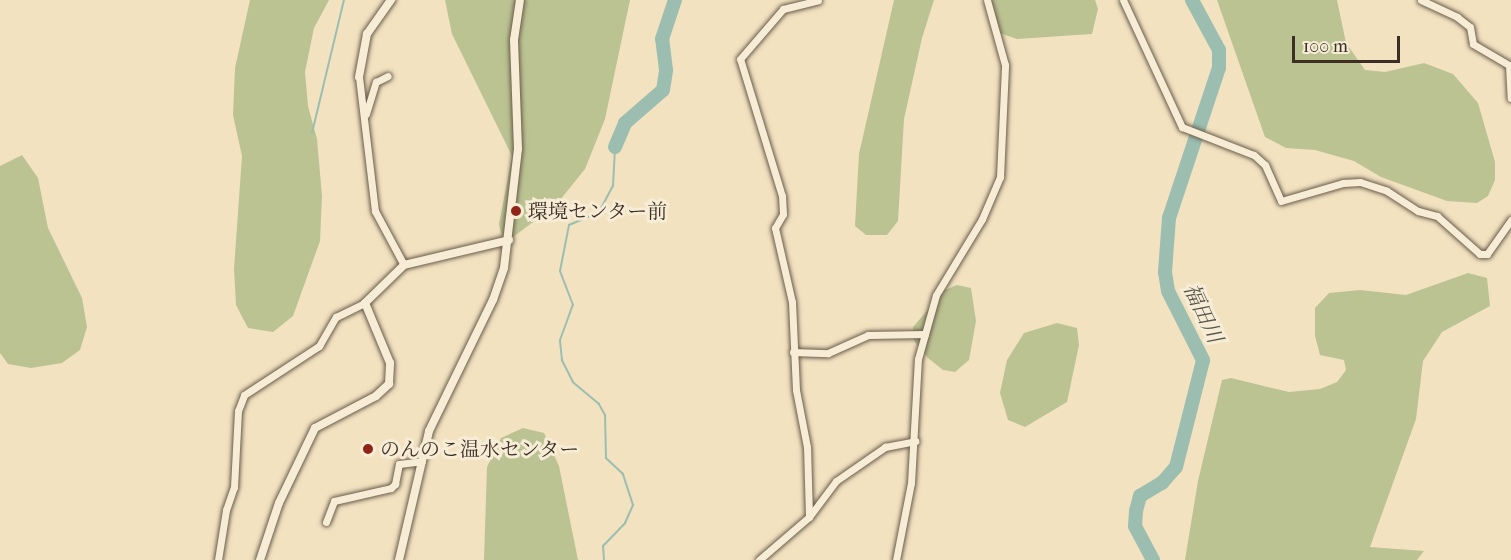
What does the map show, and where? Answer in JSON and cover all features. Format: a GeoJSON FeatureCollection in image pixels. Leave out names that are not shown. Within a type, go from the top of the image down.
{"type":"FeatureCollection","features":[{"type":"Feature","properties":{"kind":"street"},"geometry":{"type":"LineString","coordinates":[[391,0],[367,34],[359,77],[375,211],[404,265]]}},
{"type":"Feature","properties":{"kind":"street"},"geometry":{"type":"LineString","coordinates":[[399,560],[422,461],[438,408],[493,300],[509,240],[518,148],[514,40],[520,0]]}},
{"type":"Feature","properties":{"kind":"street"},"geometry":{"type":"LineString","coordinates":[[809,517],[807,447],[796,390],[792,302],[775,228],[783,214],[782,196],[740,59],[783,9],[818,0]]}},
{"type":"Feature","properties":{"kind":"street"},"geometry":{"type":"LineString","coordinates":[[896,560],[915,441],[918,359],[936,295],[982,219],[1000,177],[1005,65],[987,0]]}},
{"type":"Feature","properties":{"kind":"street"},"geometry":{"type":"LineString","coordinates":[[1123,0],[1182,127],[1254,155],[1265,165],[1281,201],[1343,183],[1360,182],[1387,191],[1418,211],[1437,216],[1480,254],[1487,254],[1511,220]]}},
{"type":"Feature","properties":{"kind":"street"},"geometry":{"type":"LineString","coordinates":[[1421,0],[1457,17],[1470,27],[1473,44],[1509,65],[1511,98]]}},
{"type":"Feature","properties":{"kind":"street"},"geometry":{"type":"LineString","coordinates":[[364,119],[376,82],[388,76]]}},
{"type":"Feature","properties":{"kind":"street"},"geometry":{"type":"LineString","coordinates":[[218,560],[226,510],[234,487],[238,411],[244,395],[319,346],[336,317],[365,303],[404,265],[509,240]]}},
{"type":"Feature","properties":{"kind":"street"},"geometry":{"type":"LineString","coordinates":[[260,560],[279,503],[315,428],[376,396],[389,384],[390,363],[365,303]]}},
{"type":"Feature","properties":{"kind":"street"},"geometry":{"type":"LineString","coordinates":[[793,352],[828,353],[868,335],[925,334]]}},
{"type":"Feature","properties":{"kind":"street"},"geometry":{"type":"LineString","coordinates":[[759,560],[809,517],[836,481],[885,447],[915,441]]}},
{"type":"Feature","properties":{"kind":"street"},"geometry":{"type":"LineString","coordinates":[[326,522],[334,501],[391,488],[395,484],[399,464],[422,461]]}},
{"type":"Feature","properties":{"kind":"green space"},"geometry":{"type":"Polygon","coordinates":[[[250,0],[329,0],[314,28],[305,72],[308,106],[317,139],[322,196],[320,241],[293,316],[273,332],[248,328],[236,305],[234,269],[242,156],[233,115],[235,68],[250,0]]]}},
{"type":"Feature","properties":{"kind":"green space"},"geometry":{"type":"Polygon","coordinates":[[[445,0],[630,0],[605,119],[585,169],[556,205],[513,237],[501,233],[499,224],[512,156],[452,34],[445,0]]]}},
{"type":"Feature","properties":{"kind":"green space"},"geometry":{"type":"Polygon","coordinates":[[[894,0],[934,0],[922,38],[904,119],[898,221],[887,235],[866,235],[855,226],[859,154],[894,0]]]}},
{"type":"Feature","properties":{"kind":"green space"},"geometry":{"type":"Polygon","coordinates":[[[988,0],[1095,0],[1098,9],[1092,34],[1017,39],[997,32],[988,0]]]}},
{"type":"Feature","properties":{"kind":"green space"},"geometry":{"type":"Polygon","coordinates":[[[1217,0],[1337,0],[1346,43],[1365,70],[1385,72],[1424,63],[1453,74],[1478,103],[1495,162],[1495,180],[1488,196],[1477,203],[1447,201],[1381,177],[1354,161],[1315,150],[1286,148],[1265,137],[1217,0]]]}},
{"type":"Feature","properties":{"kind":"green space"},"geometry":{"type":"Polygon","coordinates":[[[22,155],[38,178],[48,228],[82,298],[87,327],[80,350],[62,363],[31,368],[8,364],[0,353],[0,166],[22,155]]]}},
{"type":"Feature","properties":{"kind":"green space"},"geometry":{"type":"Polygon","coordinates":[[[1468,273],[1487,278],[1490,306],[1442,332],[1423,361],[1416,419],[1370,547],[1424,551],[1417,560],[1185,560],[1198,481],[1222,380],[1231,378],[1289,392],[1320,389],[1337,382],[1346,370],[1344,360],[1320,355],[1315,336],[1315,308],[1329,293],[1360,290],[1406,295],[1468,273]]]}},
{"type":"Feature","properties":{"kind":"green space"},"geometry":{"type":"Polygon","coordinates":[[[957,285],[971,288],[976,321],[969,360],[955,372],[943,370],[928,358],[914,341],[913,327],[945,290],[957,285]]]}},
{"type":"Feature","properties":{"kind":"green space"},"geometry":{"type":"Polygon","coordinates":[[[1057,323],[1077,328],[1079,345],[1067,402],[1025,427],[1008,420],[1000,393],[1007,360],[1024,333],[1057,323]]]}},
{"type":"Feature","properties":{"kind":"green space"},"geometry":{"type":"Polygon","coordinates":[[[523,428],[544,433],[559,466],[578,560],[484,560],[487,467],[501,438],[523,428]]]}},
{"type":"Feature","properties":{"kind":"waterway"},"geometry":{"type":"LineString","coordinates":[[312,133],[344,0]]}},
{"type":"Feature","properties":{"kind":"waterway"},"geometry":{"type":"LineString","coordinates":[[615,147],[625,123],[663,90],[666,70],[662,39],[675,0]]}},
{"type":"Feature","properties":{"kind":"waterway","name":"福田川"},"geometry":{"type":"LineString","coordinates":[[1153,560],[1135,526],[1136,511],[1140,496],[1162,483],[1176,467],[1203,360],[1168,291],[1165,272],[1169,218],[1219,68],[1219,50],[1192,0]]}},
{"type":"Feature","properties":{"kind":"waterway"},"geometry":{"type":"LineString","coordinates":[[604,560],[603,546],[625,523],[633,505],[623,474],[606,458],[605,415],[599,404],[573,382],[562,360],[560,340],[573,305],[560,271],[569,225],[599,212],[613,186],[615,147]]}},
{"type":"Feature","properties":{"kind":"place","name":"環境センター前"},"geometry":{"type":"Point","coordinates":[516,211]}},
{"type":"Feature","properties":{"kind":"place","name":"のんのこ温水センター"},"geometry":{"type":"Point","coordinates":[368,449]}}]}
